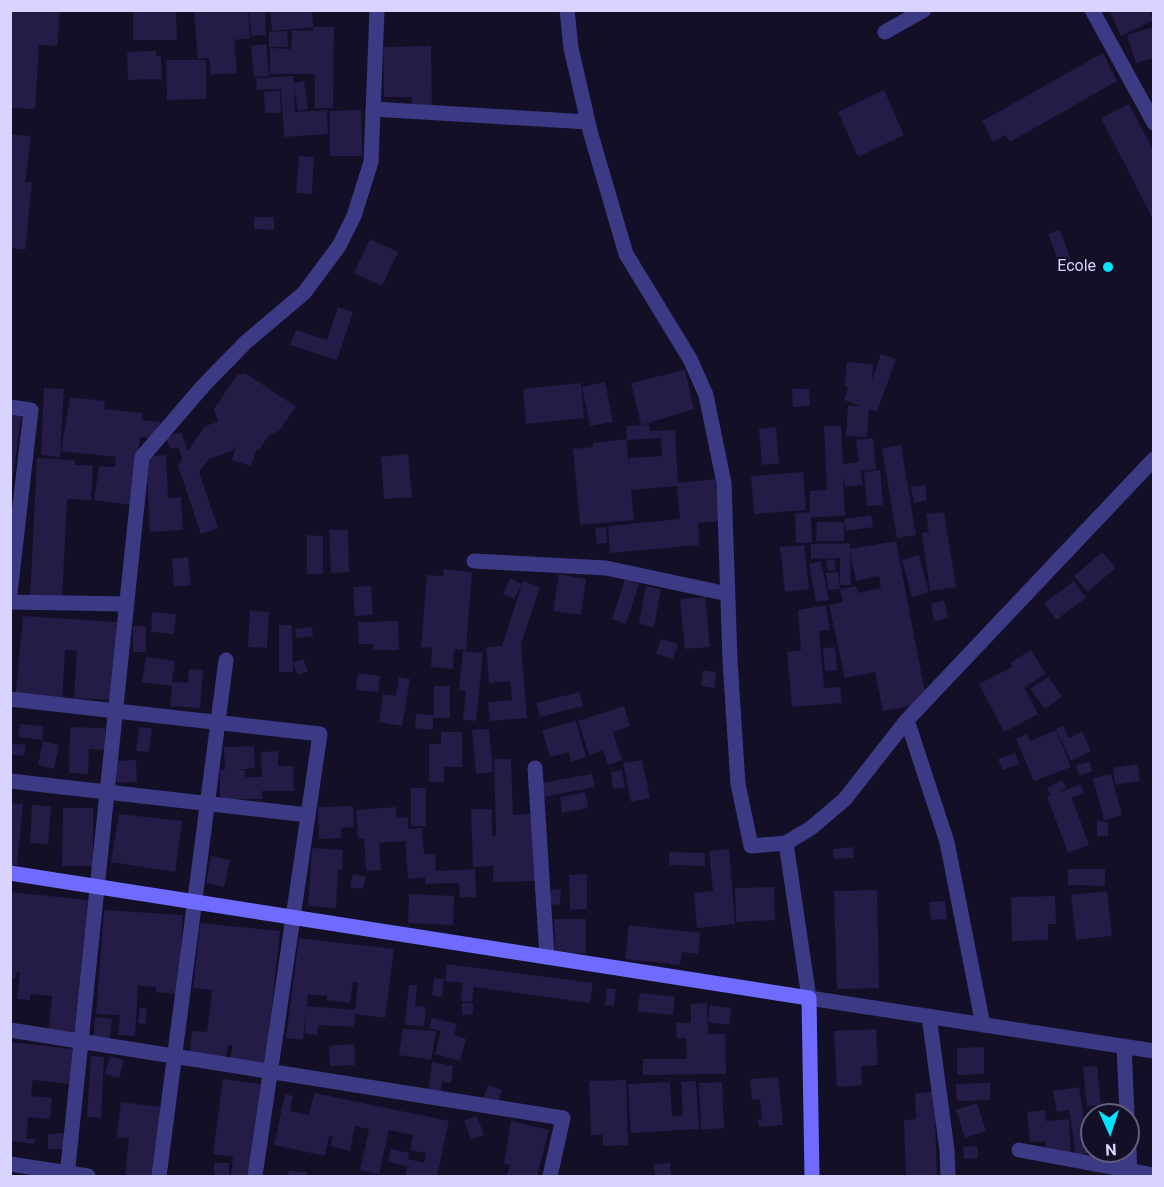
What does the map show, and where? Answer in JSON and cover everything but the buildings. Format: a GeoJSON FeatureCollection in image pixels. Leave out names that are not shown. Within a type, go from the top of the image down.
{"type":"FeatureCollection","features":[{"type":"Feature","properties":{"kind":"street"},"geometry":{"type":"LineString","coordinates":[[67,1175],[79,1041],[141,457],[246,342],[304,293],[339,246],[364,189],[370,162],[376,10]]}},
{"type":"Feature","properties":{"kind":"street"},"geometry":{"type":"LineString","coordinates":[[567,10],[572,48],[588,122],[626,254],[690,359],[706,395],[724,483],[738,784],[751,846],[786,843],[811,828],[845,799],[907,720],[1154,459]]}},
{"type":"Feature","properties":{"kind":"street"},"geometry":{"type":"LineString","coordinates":[[885,32],[924,10]]}},
{"type":"Feature","properties":{"kind":"street"},"geometry":{"type":"LineString","coordinates":[[1092,10],[1154,123]]}},
{"type":"Feature","properties":{"kind":"street"},"geometry":{"type":"LineString","coordinates":[[373,109],[588,122]]}},
{"type":"Feature","properties":{"kind":"street"},"geometry":{"type":"LineString","coordinates":[[10,407],[32,410],[15,512],[10,593]]}},
{"type":"Feature","properties":{"kind":"street"},"geometry":{"type":"LineString","coordinates":[[474,561],[606,568],[728,594]]}},
{"type":"Feature","properties":{"kind":"street"},"geometry":{"type":"LineString","coordinates":[[10,602],[126,604]]}},
{"type":"Feature","properties":{"kind":"street"},"geometry":{"type":"LineString","coordinates":[[159,1176],[172,1057],[226,660]]}},
{"type":"Feature","properties":{"kind":"street"},"geometry":{"type":"LineString","coordinates":[[10,699],[320,734],[255,1176]]}},
{"type":"Feature","properties":{"kind":"street"},"geometry":{"type":"LineString","coordinates":[[907,720],[947,842],[983,1025]]}},
{"type":"Feature","properties":{"kind":"street"},"geometry":{"type":"LineString","coordinates":[[535,768],[547,957]]}},
{"type":"Feature","properties":{"kind":"street"},"geometry":{"type":"LineString","coordinates":[[10,781],[308,815]]}},
{"type":"Feature","properties":{"kind":"street"},"geometry":{"type":"LineString","coordinates":[[786,843],[809,998],[812,1176]]}},
{"type":"Feature","properties":{"kind":"street"},"geometry":{"type":"LineString","coordinates":[[10,873],[1154,1052]]}},
{"type":"Feature","properties":{"kind":"street"},"geometry":{"type":"LineString","coordinates":[[929,1016],[947,1150],[948,1176]]}},
{"type":"Feature","properties":{"kind":"street"},"geometry":{"type":"LineString","coordinates":[[10,1030],[563,1118],[550,1176]]}},
{"type":"Feature","properties":{"kind":"street"},"geometry":{"type":"LineString","coordinates":[[1124,1046],[1126,1103]]}},
{"type":"Feature","properties":{"kind":"street"},"geometry":{"type":"LineString","coordinates":[[1019,1150],[1130,1174],[1154,1175]]}},
{"type":"Feature","properties":{"kind":"street"},"geometry":{"type":"LineString","coordinates":[[10,1164],[67,1175],[88,1176]]}},
{"type":"Feature","properties":{"kind":"place","name":"Ecole"},"geometry":{"type":"Point","coordinates":[1108,267]}}]}
